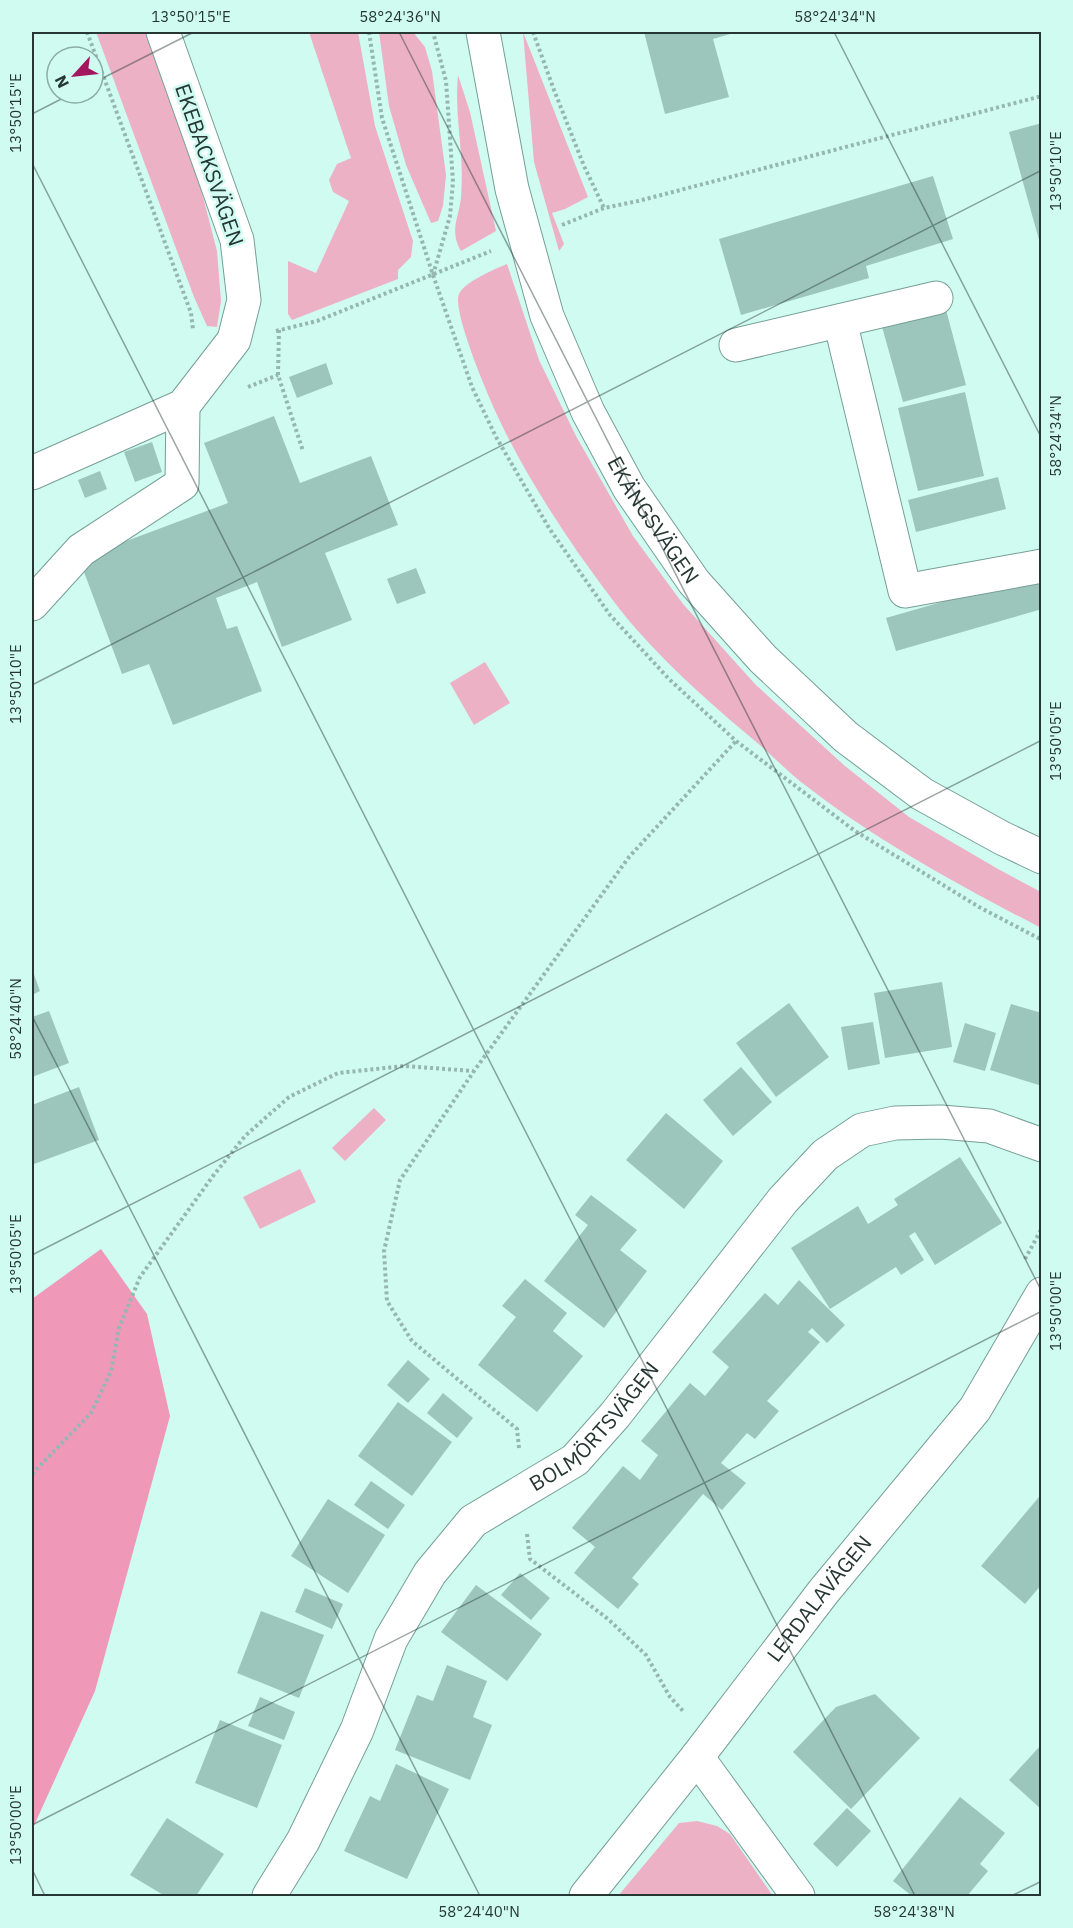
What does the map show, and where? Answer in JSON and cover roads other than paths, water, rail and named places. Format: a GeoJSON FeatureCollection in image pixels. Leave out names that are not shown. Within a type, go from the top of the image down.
{"type":"FeatureCollection","features":[{"type":"Feature","properties":{"kind":"street","name":"EKEBACKSVÄGEN"},"geometry":{"type":"LineString","coordinates":[[32,472],[183,406],[234,340],[244,300],[237,240],[163,32]]}},
{"type":"Feature","properties":{"kind":"street","name":"EKÄNGSVÄGEN"},"geometry":{"type":"LineString","coordinates":[[483,32],[512,189],[547,316],[588,412],[629,488],[694,582],[763,659],[846,737],[922,794],[1041,857]]}},
{"type":"Feature","properties":{"kind":"street"},"geometry":{"type":"LineString","coordinates":[[736,345],[936,297]]}},
{"type":"Feature","properties":{"kind":"street"},"geometry":{"type":"LineString","coordinates":[[840,321],[904,591],[1041,566]]}},
{"type":"Feature","properties":{"kind":"street"},"geometry":{"type":"LineString","coordinates":[[32,604],[81,550],[182,484],[183,406]]}},
{"type":"Feature","properties":{"kind":"street","name":"BOLMÖRTSVÄGEN"},"geometry":{"type":"LineString","coordinates":[[268,1896],[303,1841],[357,1730],[391,1639],[430,1573],[473,1521],[575,1460],[615,1415],[783,1200],[825,1155],[862,1130],[895,1123],[942,1122],[988,1126],[1041,1144]]}},
{"type":"Feature","properties":{"kind":"street","name":"LERDALAVÄGEN"},"geometry":{"type":"LineString","coordinates":[[586,1896],[697,1757],[824,1591],[975,1409],[1041,1294]]}},
{"type":"Feature","properties":{"kind":"street"},"geometry":{"type":"LineString","coordinates":[[697,1757],[798,1896]]}}]}
